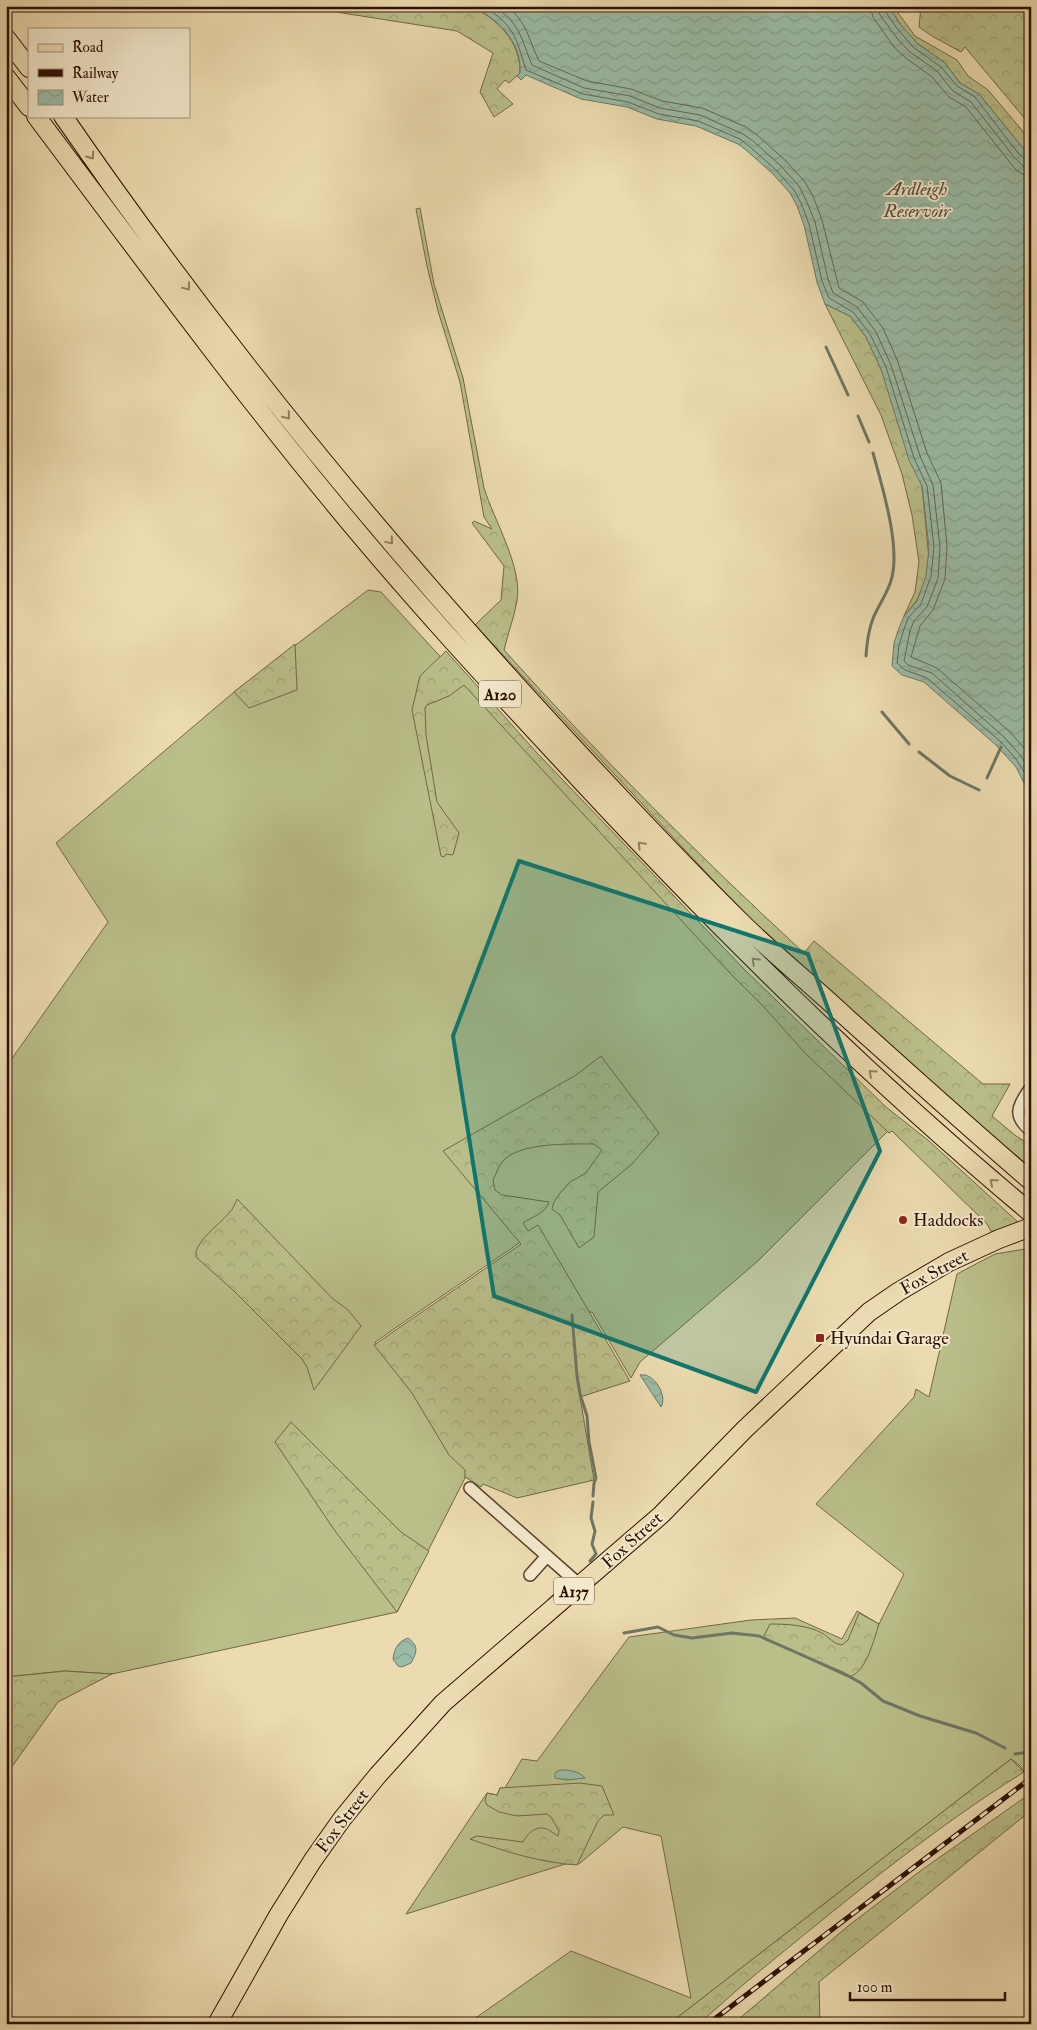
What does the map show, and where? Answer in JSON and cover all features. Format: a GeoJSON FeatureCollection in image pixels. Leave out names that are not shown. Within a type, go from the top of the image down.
{"type":"FeatureCollection","features":[{"type":"Feature","properties":{"kind":"main road"},"geometry":{"type":"LineString","coordinates":[[6,38],[28,67]]}},
{"type":"Feature","properties":{"kind":"main road"},"geometry":{"type":"LineString","coordinates":[[6,77],[28,106]]}},
{"type":"Feature","properties":{"kind":"main road","name":"A120"},"geometry":{"type":"LineString","coordinates":[[37,118],[202,338],[330,498],[448,638],[630,835],[735,942],[843,1047],[1031,1213]]}},
{"type":"Feature","properties":{"kind":"main road","name":"A120"},"geometry":{"type":"LineString","coordinates":[[64,118],[130,211],[231,347],[345,488],[467,631],[629,808],[746,927],[970,1129],[1031,1181]]}},
{"type":"Feature","properties":{"kind":"main road","name":"Fox Street"},"geometry":{"type":"LineString","coordinates":[[220,2019],[279,1914],[313,1860],[342,1819],[389,1762],[456,1690],[574,1580],[661,1515],[745,1429],[869,1312],[925,1275],[999,1239],[1031,1227]]}},
{"type":"Feature","properties":{"kind":"street"},"geometry":{"type":"LineString","coordinates":[[1031,1087],[1020,1106],[1018,1114],[1020,1120],[1031,1131]]}},
{"type":"Feature","properties":{"kind":"street"},"geometry":{"type":"LineString","coordinates":[[470,1488],[574,1580]]}},
{"type":"Feature","properties":{"kind":"street"},"geometry":{"type":"LineString","coordinates":[[530,1575],[547,1556]]}},
{"type":"Feature","properties":{"kind":"highlighted area"},"geometry":{"type":"Polygon","coordinates":[[[519,861],[808,954],[880,1151],[756,1392],[494,1296],[453,1036],[519,861]]]}},
{"type":"Feature","properties":{"kind":"green space"},"geometry":{"type":"Polygon","coordinates":[[[311,6],[470,6],[498,24],[512,41],[519,62],[520,73],[509,83],[505,80],[497,89],[513,104],[494,117],[480,92],[493,53],[457,31],[317,9],[311,6]]]}},
{"type":"Feature","properties":{"kind":"green space"},"geometry":{"type":"Polygon","coordinates":[[[888,6],[893,6],[915,36],[957,60],[968,76],[988,90],[1031,141],[1031,158],[979,94],[960,83],[945,63],[917,43],[903,28],[888,6]]]}},
{"type":"Feature","properties":{"kind":"green space"},"geometry":{"type":"Polygon","coordinates":[[[921,6],[1016,6],[1031,16],[1031,126],[965,47],[961,52],[919,27],[921,6]]]}},
{"type":"Feature","properties":{"kind":"green space"},"geometry":{"type":"Polygon","coordinates":[[[420,208],[434,284],[463,378],[484,488],[516,574],[517,601],[504,650],[650,805],[804,953],[814,941],[983,1084],[1010,1084],[992,1116],[1016,1136],[1031,1145],[1031,1181],[771,942],[475,625],[501,600],[504,566],[472,523],[474,521],[492,529],[484,517],[460,382],[438,311],[427,266],[416,209],[420,208]]]}},
{"type":"Feature","properties":{"kind":"green space"},"geometry":{"type":"Polygon","coordinates":[[[825,304],[850,316],[866,337],[881,369],[922,486],[929,559],[926,578],[917,600],[904,616],[915,592],[919,562],[912,515],[902,474],[881,415],[825,304]]]}},
{"type":"Feature","properties":{"kind":"green space"},"geometry":{"type":"Polygon","coordinates":[[[368,590],[381,592],[513,736],[893,1126],[758,1261],[640,1362],[631,1378],[592,1312],[570,1314],[522,1241],[375,1342],[397,1368],[466,1468],[465,1478],[397,1612],[112,1674],[65,1671],[6,1677],[6,1067],[108,922],[56,843],[234,692],[368,590]]]}},
{"type":"Feature","properties":{"kind":"green space"},"geometry":{"type":"Polygon","coordinates":[[[295,644],[297,690],[249,708],[234,692],[295,644]]]}},
{"type":"Feature","properties":{"kind":"green space"},"geometry":{"type":"Polygon","coordinates":[[[446,651],[537,753],[744,969],[886,1107],[929,1141],[1020,1224],[993,1235],[987,1224],[892,1131],[889,1133],[805,1053],[464,685],[449,696],[427,705],[425,708],[426,735],[437,802],[459,833],[453,855],[446,854],[444,857],[441,856],[412,710],[420,676],[446,651]]]}},
{"type":"Feature","properties":{"kind":"green space"},"geometry":{"type":"Polygon","coordinates":[[[601,1056],[659,1133],[632,1164],[598,1192],[594,1237],[579,1248],[560,1215],[552,1209],[560,1193],[570,1182],[586,1173],[602,1150],[594,1144],[545,1146],[520,1151],[510,1155],[502,1162],[493,1180],[495,1190],[502,1195],[549,1202],[542,1212],[523,1223],[528,1231],[538,1225],[630,1381],[580,1397],[594,1480],[517,1498],[483,1484],[481,1487],[465,1477],[465,1470],[449,1455],[412,1393],[374,1345],[521,1244],[443,1151],[576,1075],[601,1056]]]}},
{"type":"Feature","properties":{"kind":"green space"},"geometry":{"type":"Polygon","coordinates":[[[237,1199],[332,1298],[348,1310],[361,1326],[314,1390],[307,1367],[302,1359],[234,1291],[196,1257],[196,1252],[203,1240],[230,1211],[237,1199]]]}},
{"type":"Feature","properties":{"kind":"green space"},"geometry":{"type":"Polygon","coordinates":[[[1025,1249],[1031,1255],[1031,1779],[1011,1759],[669,2024],[467,2024],[571,1951],[691,1998],[661,1836],[623,1827],[579,1864],[565,1864],[406,1914],[487,1793],[497,1795],[500,1788],[505,1788],[522,1759],[537,1761],[629,1637],[751,1620],[795,1618],[842,1639],[857,1611],[879,1624],[904,1574],[816,1504],[914,1397],[916,1389],[929,1397],[957,1274],[995,1254],[1025,1249]]]}},
{"type":"Feature","properties":{"kind":"green space"},"geometry":{"type":"Polygon","coordinates":[[[291,1422],[401,1532],[429,1551],[397,1612],[335,1531],[275,1442],[291,1422]]]}},
{"type":"Feature","properties":{"kind":"green space"},"geometry":{"type":"Polygon","coordinates":[[[859,1613],[879,1624],[872,1647],[860,1670],[848,1677],[763,1638],[770,1624],[790,1625],[816,1630],[842,1645],[848,1640],[859,1613]]]}},
{"type":"Feature","properties":{"kind":"green space"},"geometry":{"type":"Polygon","coordinates":[[[65,1671],[112,1674],[58,1702],[6,1775],[6,1677],[65,1671]]]}},
{"type":"Feature","properties":{"kind":"green space"},"geometry":{"type":"Polygon","coordinates":[[[1011,1759],[1024,1772],[920,1843],[821,1921],[698,2024],[669,2024],[1011,1759]]]}},
{"type":"Feature","properties":{"kind":"green space"},"geometry":{"type":"Polygon","coordinates":[[[580,1783],[602,1786],[614,1815],[604,1815],[598,1821],[577,1865],[522,1856],[470,1839],[477,1836],[523,1842],[530,1833],[539,1828],[547,1829],[558,1836],[559,1831],[551,1817],[547,1814],[517,1816],[499,1812],[487,1805],[485,1801],[487,1793],[497,1795],[500,1788],[580,1783]]]}},
{"type":"Feature","properties":{"kind":"green space"},"geometry":{"type":"Polygon","coordinates":[[[1031,1793],[1031,1816],[1023,1817],[819,1982],[820,2024],[733,2024],[848,1926],[923,1869],[1031,1793]]]}},
{"type":"Feature","properties":{"kind":"water","name":"Ardleigh Reservoir"},"geometry":{"type":"Polygon","coordinates":[[[471,6],[888,6],[900,24],[917,43],[945,63],[960,83],[979,94],[1031,158],[1031,788],[1026,787],[1016,767],[997,746],[924,682],[902,675],[892,666],[894,643],[899,628],[904,616],[917,601],[926,576],[929,548],[922,486],[909,460],[881,369],[866,337],[850,316],[825,304],[817,282],[804,225],[790,193],[773,174],[738,144],[696,126],[657,119],[627,107],[581,99],[526,75],[521,80],[517,76],[520,73],[520,61],[517,51],[506,32],[490,17],[471,6]]]}},
{"type":"Feature","properties":{"kind":"water"},"geometry":{"type":"Polygon","coordinates":[[[640,1375],[650,1377],[655,1381],[663,1397],[661,1407],[640,1375]]]}},
{"type":"Feature","properties":{"kind":"water"},"geometry":{"type":"Polygon","coordinates":[[[408,1638],[416,1649],[415,1656],[411,1663],[402,1667],[398,1666],[393,1659],[394,1652],[399,1644],[408,1638]]]}},
{"type":"Feature","properties":{"kind":"water"},"geometry":{"type":"Polygon","coordinates":[[[560,1770],[577,1772],[585,1778],[567,1780],[555,1778],[555,1773],[560,1770]]]}},
{"type":"Feature","properties":{"kind":"waterway"},"geometry":{"type":"LineString","coordinates":[[826,347],[848,395]]}},
{"type":"Feature","properties":{"kind":"waterway"},"geometry":{"type":"LineString","coordinates":[[858,416],[869,442]]}},
{"type":"Feature","properties":{"kind":"waterway"},"geometry":{"type":"LineString","coordinates":[[866,656],[872,622],[889,586],[894,564],[894,548],[889,515],[873,453]]}},
{"type":"Feature","properties":{"kind":"waterway"},"geometry":{"type":"LineString","coordinates":[[882,712],[909,744]]}},
{"type":"Feature","properties":{"kind":"waterway"},"geometry":{"type":"LineString","coordinates":[[987,778],[1001,747]]}},
{"type":"Feature","properties":{"kind":"waterway"},"geometry":{"type":"LineString","coordinates":[[919,752],[950,776],[979,790]]}},
{"type":"Feature","properties":{"kind":"waterway"},"geometry":{"type":"LineString","coordinates":[[572,1315],[577,1376],[587,1416],[589,1442],[596,1478],[593,1496]]}},
{"type":"Feature","properties":{"kind":"waterway"},"geometry":{"type":"LineString","coordinates":[[590,1561],[596,1554],[592,1544],[595,1531],[591,1518],[593,1502]]}},
{"type":"Feature","properties":{"kind":"waterway"},"geometry":{"type":"LineString","coordinates":[[549,1600],[570,1580]]}},
{"type":"Feature","properties":{"kind":"waterway"},"geometry":{"type":"LineString","coordinates":[[624,1633],[658,1627],[674,1635],[692,1638],[732,1633],[759,1636],[843,1673],[861,1683],[883,1701],[920,1716],[976,1733],[1005,1748]]}},
{"type":"Feature","properties":{"kind":"waterway"},"geometry":{"type":"LineString","coordinates":[[1015,1754],[1030,1752]]}},
{"type":"Feature","properties":{"kind":"railway"},"geometry":{"type":"LineString","coordinates":[[708,2024],[1031,1778]]}},
{"type":"Feature","properties":{"kind":"place","name":"Haddocks"},"geometry":{"type":"Point","coordinates":[903,1220]}},
{"type":"Feature","properties":{"kind":"place","name":"Hyundai Garage"},"geometry":{"type":"Point","coordinates":[820,1338]}}]}
